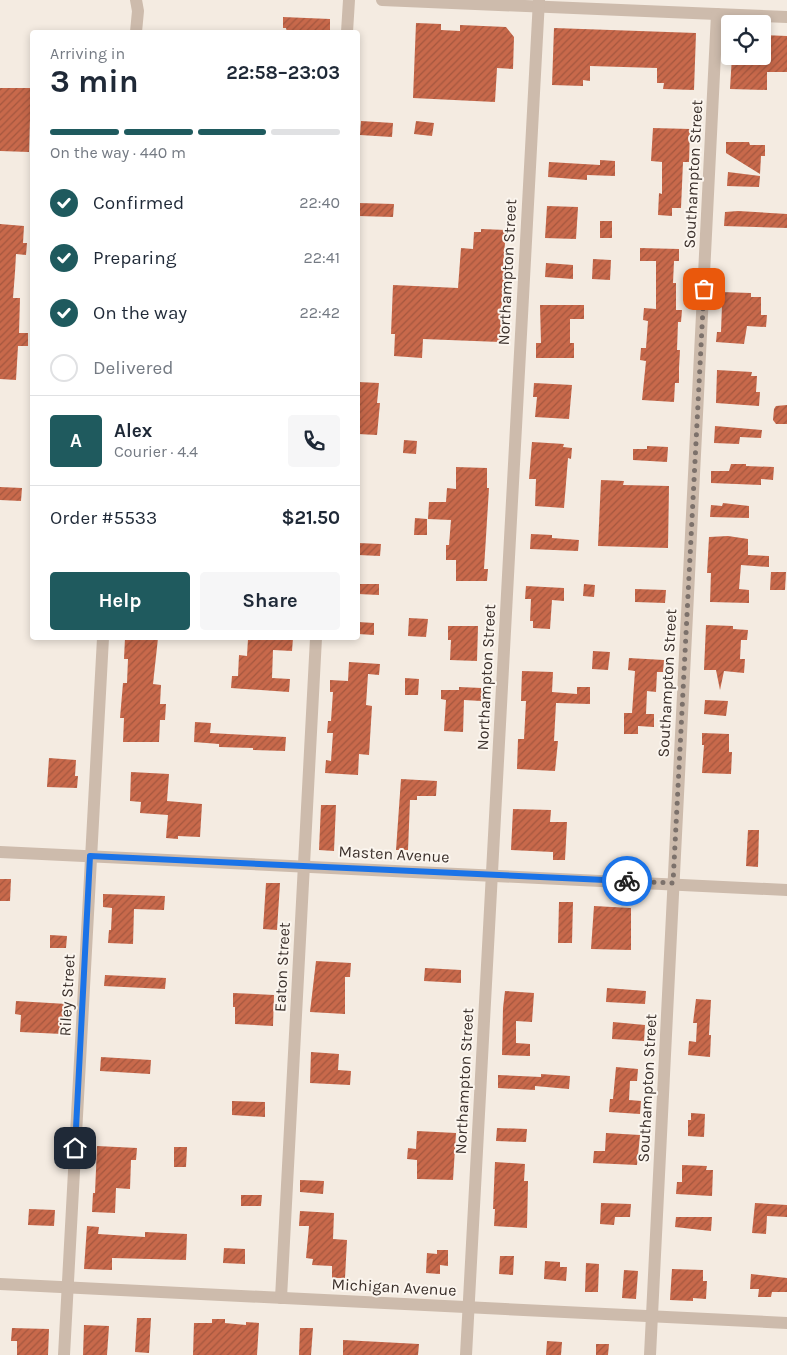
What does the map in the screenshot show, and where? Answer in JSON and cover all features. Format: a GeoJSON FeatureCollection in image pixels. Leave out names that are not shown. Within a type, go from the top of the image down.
{"type":"FeatureCollection","features":[{"type":"Feature","properties":{"kind":"street"},"geometry":{"type":"LineString","coordinates":[[136,0],[136,30]]}},
{"type":"Feature","properties":{"kind":"street"},"geometry":{"type":"LineString","coordinates":[[347,30],[349,0]]}},
{"type":"Feature","properties":{"kind":"street"},"geometry":{"type":"LineString","coordinates":[[382,0],[539,3],[787,17]]}},
{"type":"Feature","properties":{"kind":"street","name":"Northampton Street"},"geometry":{"type":"LineString","coordinates":[[466,1355],[539,3]]}},
{"type":"Feature","properties":{"kind":"street","name":"Southampton Street"},"geometry":{"type":"LineString","coordinates":[[650,1355],[717,14]]}},
{"type":"Feature","properties":{"kind":"street","name":"Riley Street"},"geometry":{"type":"LineString","coordinates":[[64,1355],[103,640]]}},
{"type":"Feature","properties":{"kind":"street","name":"Eaton Street"},"geometry":{"type":"LineString","coordinates":[[281,1298],[316,640]]}},
{"type":"Feature","properties":{"kind":"street","name":"Masten Avenue"},"geometry":{"type":"LineString","coordinates":[[0,852],[787,890]]}},
{"type":"Feature","properties":{"kind":"street","name":"Michigan Avenue"},"geometry":{"type":"LineString","coordinates":[[0,1284],[787,1323]]}},
{"type":"Feature","properties":{"kind":"building"},"geometry":{"type":"Polygon","coordinates":[[[283,17],[330,19],[330,30],[286,30],[283,28],[283,17]]]}},
{"type":"Feature","properties":{"kind":"building"},"geometry":{"type":"Polygon","coordinates":[[[416,23],[441,24],[441,30],[460,31],[460,25],[506,27],[514,37],[513,69],[497,68],[495,102],[413,98],[416,23]]]}},
{"type":"Feature","properties":{"kind":"building"},"geometry":{"type":"Polygon","coordinates":[[[554,28],[696,33],[694,90],[663,89],[664,83],[657,83],[657,68],[590,66],[590,81],[583,80],[583,86],[552,85],[554,28]]]}},
{"type":"Feature","properties":{"kind":"building"},"geometry":{"type":"Polygon","coordinates":[[[771,35],[787,36],[787,72],[767,72],[767,90],[730,89],[731,65],[771,65],[771,35]]]}},
{"type":"Feature","properties":{"kind":"building"},"geometry":{"type":"Polygon","coordinates":[[[0,88],[30,88],[29,152],[0,151],[0,88]]]}},
{"type":"Feature","properties":{"kind":"building"},"geometry":{"type":"Polygon","coordinates":[[[361,121],[393,123],[392,137],[360,135],[361,121]]]}},
{"type":"Feature","properties":{"kind":"building"},"geometry":{"type":"Polygon","coordinates":[[[416,121],[434,123],[432,136],[414,134],[416,121]]]}},
{"type":"Feature","properties":{"kind":"building"},"geometry":{"type":"Polygon","coordinates":[[[653,128],[690,129],[689,162],[683,162],[681,208],[672,208],[672,216],[658,215],[659,193],[662,194],[662,162],[651,161],[653,128]]]}},
{"type":"Feature","properties":{"kind":"building"},"geometry":{"type":"Polygon","coordinates":[[[726,142],[749,142],[750,145],[765,145],[765,156],[761,156],[760,174],[726,153],[726,142]]]}},
{"type":"Feature","properties":{"kind":"building"},"geometry":{"type":"Polygon","coordinates":[[[600,160],[615,161],[615,176],[587,175],[587,180],[548,177],[549,162],[600,165],[600,160]]]}},
{"type":"Feature","properties":{"kind":"building"},"geometry":{"type":"Polygon","coordinates":[[[728,172],[760,176],[759,187],[727,186],[728,172]]]}},
{"type":"Feature","properties":{"kind":"building"},"geometry":{"type":"Polygon","coordinates":[[[360,203],[394,204],[393,217],[360,216],[360,203]]]}},
{"type":"Feature","properties":{"kind":"building"},"geometry":{"type":"Polygon","coordinates":[[[547,206],[578,207],[576,239],[545,238],[547,206]]]}},
{"type":"Feature","properties":{"kind":"building"},"geometry":{"type":"Polygon","coordinates":[[[725,212],[787,214],[787,228],[724,226],[725,212]]]}},
{"type":"Feature","properties":{"kind":"building"},"geometry":{"type":"Polygon","coordinates":[[[600,221],[612,221],[612,238],[600,238],[600,221]]]}},
{"type":"Feature","properties":{"kind":"building"},"geometry":{"type":"Polygon","coordinates":[[[0,224],[24,226],[23,243],[27,243],[26,255],[16,254],[13,298],[20,298],[19,333],[28,333],[28,346],[18,346],[16,380],[0,379],[0,224]]]}},
{"type":"Feature","properties":{"kind":"building"},"geometry":{"type":"Polygon","coordinates":[[[481,229],[506,230],[500,342],[423,339],[422,358],[394,356],[395,334],[391,334],[393,285],[458,288],[461,248],[473,249],[474,232],[481,232],[481,229]]]}},
{"type":"Feature","properties":{"kind":"building"},"geometry":{"type":"Polygon","coordinates":[[[640,248],[679,249],[679,261],[674,261],[673,283],[676,283],[676,310],[682,310],[681,322],[678,322],[677,350],[680,350],[679,383],[675,383],[674,402],[642,400],[646,361],[640,360],[641,348],[646,348],[648,321],[643,320],[644,308],[656,309],[656,261],[640,261],[640,248]]]}},
{"type":"Feature","properties":{"kind":"building"},"geometry":{"type":"Polygon","coordinates":[[[593,259],[611,260],[610,280],[592,279],[593,259]]]}},
{"type":"Feature","properties":{"kind":"building"},"geometry":{"type":"Polygon","coordinates":[[[546,263],[573,265],[573,279],[545,277],[546,263]]]}},
{"type":"Feature","properties":{"kind":"building"},"geometry":{"type":"Polygon","coordinates":[[[721,292],[751,293],[751,297],[761,297],[761,315],[767,315],[766,327],[747,326],[744,344],[716,342],[717,332],[721,332],[721,292]]]}},
{"type":"Feature","properties":{"kind":"building"},"geometry":{"type":"Polygon","coordinates":[[[540,305],[584,305],[584,319],[570,319],[570,343],[574,343],[574,358],[536,358],[536,343],[541,343],[540,305]]]}},
{"type":"Feature","properties":{"kind":"building"},"geometry":{"type":"Polygon","coordinates":[[[717,370],[752,372],[751,376],[757,376],[756,392],[760,392],[759,406],[716,403],[717,370]]]}},
{"type":"Feature","properties":{"kind":"building"},"geometry":{"type":"Polygon","coordinates":[[[360,382],[379,383],[377,403],[380,403],[377,435],[360,434],[360,382]]]}},
{"type":"Feature","properties":{"kind":"building"},"geometry":{"type":"Polygon","coordinates":[[[534,383],[572,385],[569,419],[535,417],[537,397],[533,397],[534,383]]]}},
{"type":"Feature","properties":{"kind":"building"},"geometry":{"type":"Polygon","coordinates":[[[787,405],[787,424],[776,424],[773,420],[774,409],[776,406],[787,405]]]}},
{"type":"Feature","properties":{"kind":"building"},"geometry":{"type":"Polygon","coordinates":[[[715,426],[762,430],[761,438],[740,437],[739,444],[714,443],[715,426]]]}},
{"type":"Feature","properties":{"kind":"building"},"geometry":{"type":"Polygon","coordinates":[[[404,440],[417,441],[416,454],[403,453],[404,440]]]}},
{"type":"Feature","properties":{"kind":"building"},"geometry":{"type":"Polygon","coordinates":[[[532,442],[564,444],[563,447],[572,448],[571,459],[568,458],[564,508],[535,506],[536,479],[529,479],[532,442]]]}},
{"type":"Feature","properties":{"kind":"building"},"geometry":{"type":"Polygon","coordinates":[[[647,446],[668,447],[667,462],[633,460],[633,449],[647,449],[647,446]]]}},
{"type":"Feature","properties":{"kind":"building"},"geometry":{"type":"Polygon","coordinates":[[[731,464],[774,467],[773,480],[761,479],[761,485],[711,483],[711,471],[729,471],[731,464]]]}},
{"type":"Feature","properties":{"kind":"building"},"geometry":{"type":"Polygon","coordinates":[[[456,467],[487,468],[487,488],[489,488],[484,569],[488,569],[487,581],[456,581],[456,560],[446,560],[446,545],[449,545],[451,520],[428,519],[429,502],[446,502],[447,488],[456,489],[456,467]]]}},
{"type":"Feature","properties":{"kind":"building"},"geometry":{"type":"Polygon","coordinates":[[[601,480],[624,481],[623,485],[669,486],[668,548],[598,546],[601,480]]]}},
{"type":"Feature","properties":{"kind":"building"},"geometry":{"type":"Polygon","coordinates":[[[0,487],[22,488],[21,501],[0,500],[0,487]]]}},
{"type":"Feature","properties":{"kind":"building"},"geometry":{"type":"Polygon","coordinates":[[[723,503],[749,506],[749,518],[710,517],[711,505],[722,506],[723,503]]]}},
{"type":"Feature","properties":{"kind":"building"},"geometry":{"type":"Polygon","coordinates":[[[415,518],[427,519],[427,535],[414,535],[415,518]]]}},
{"type":"Feature","properties":{"kind":"building"},"geometry":{"type":"Polygon","coordinates":[[[531,534],[552,535],[552,538],[579,540],[578,551],[530,549],[531,534]]]}},
{"type":"Feature","properties":{"kind":"building"},"geometry":{"type":"Polygon","coordinates":[[[728,536],[748,539],[748,555],[769,556],[769,567],[741,565],[739,589],[749,590],[749,603],[710,602],[711,573],[707,573],[709,537],[728,536]]]}},
{"type":"Feature","properties":{"kind":"building"},"geometry":{"type":"Polygon","coordinates":[[[360,543],[381,544],[380,556],[360,555],[360,543]]]}},
{"type":"Feature","properties":{"kind":"building"},"geometry":{"type":"Polygon","coordinates":[[[771,572],[786,572],[785,590],[770,590],[771,572]]]}},
{"type":"Feature","properties":{"kind":"building"},"geometry":{"type":"Polygon","coordinates":[[[360,584],[379,584],[379,595],[360,594],[360,584]]]}},
{"type":"Feature","properties":{"kind":"building"},"geometry":{"type":"Polygon","coordinates":[[[584,584],[595,585],[594,597],[583,596],[584,584]]]}},
{"type":"Feature","properties":{"kind":"building"},"geometry":{"type":"Polygon","coordinates":[[[526,586],[564,588],[564,601],[552,600],[550,629],[533,628],[533,621],[530,621],[531,599],[525,599],[526,586]]]}},
{"type":"Feature","properties":{"kind":"building"},"geometry":{"type":"Polygon","coordinates":[[[635,589],[666,590],[665,603],[635,602],[635,589]]]}},
{"type":"Feature","properties":{"kind":"building"},"geometry":{"type":"Polygon","coordinates":[[[409,618],[428,619],[426,637],[408,636],[409,618]]]}},
{"type":"Feature","properties":{"kind":"building"},"geometry":{"type":"Polygon","coordinates":[[[360,622],[374,623],[374,635],[360,634],[360,622]]]}},
{"type":"Feature","properties":{"kind":"building"},"geometry":{"type":"Polygon","coordinates":[[[706,625],[733,626],[733,629],[748,630],[747,640],[741,640],[740,659],[745,659],[744,673],[724,671],[720,690],[716,670],[704,670],[706,625]]]}},
{"type":"Feature","properties":{"kind":"building"},"geometry":{"type":"Polygon","coordinates":[[[448,626],[478,626],[477,661],[450,660],[451,640],[448,640],[448,626]]]}},
{"type":"Feature","properties":{"kind":"building"},"geometry":{"type":"Polygon","coordinates":[[[125,640],[158,640],[153,684],[161,685],[160,704],[166,704],[165,720],[160,720],[159,742],[123,742],[124,718],[120,718],[123,683],[127,683],[128,659],[124,659],[125,640]]]}},
{"type":"Feature","properties":{"kind":"building"},"geometry":{"type":"Polygon","coordinates":[[[248,640],[293,640],[292,651],[273,650],[272,678],[290,679],[289,692],[231,688],[232,676],[238,676],[239,655],[247,656],[248,640]]]}},
{"type":"Feature","properties":{"kind":"building"},"geometry":{"type":"Polygon","coordinates":[[[593,651],[610,652],[608,670],[592,669],[593,651]]]}},
{"type":"Feature","properties":{"kind":"building"},"geometry":{"type":"Polygon","coordinates":[[[629,658],[664,660],[663,672],[657,672],[656,692],[647,691],[646,714],[654,714],[654,727],[638,726],[638,734],[624,734],[624,713],[632,713],[635,671],[628,670],[629,658]]]}},
{"type":"Feature","properties":{"kind":"building"},"geometry":{"type":"Polygon","coordinates":[[[349,662],[380,664],[379,675],[368,674],[366,705],[372,706],[369,755],[359,754],[358,775],[325,773],[326,760],[331,761],[333,733],[327,733],[328,721],[331,721],[333,692],[330,692],[330,680],[348,681],[349,662]]]}},
{"type":"Feature","properties":{"kind":"building"},"geometry":{"type":"Polygon","coordinates":[[[522,671],[553,672],[552,692],[577,694],[577,687],[590,687],[590,704],[556,703],[554,741],[558,741],[555,771],[517,769],[518,739],[524,739],[526,701],[521,701],[522,671]]]}},
{"type":"Feature","properties":{"kind":"building"},"geometry":{"type":"Polygon","coordinates":[[[405,678],[419,679],[418,695],[405,695],[405,678]]]}},
{"type":"Feature","properties":{"kind":"building"},"geometry":{"type":"Polygon","coordinates":[[[459,687],[482,688],[481,701],[464,700],[463,732],[444,731],[446,700],[441,699],[441,690],[459,690],[459,687]]]}},
{"type":"Feature","properties":{"kind":"building"},"geometry":{"type":"Polygon","coordinates":[[[705,700],[728,701],[726,716],[704,714],[705,700]]]}},
{"type":"Feature","properties":{"kind":"building"},"geometry":{"type":"Polygon","coordinates":[[[195,722],[211,723],[210,733],[286,737],[285,751],[219,747],[219,744],[194,742],[195,722]]]}},
{"type":"Feature","properties":{"kind":"building"},"geometry":{"type":"Polygon","coordinates":[[[702,733],[729,734],[729,752],[732,752],[731,774],[702,773],[704,745],[702,745],[702,733]]]}},
{"type":"Feature","properties":{"kind":"building"},"geometry":{"type":"Polygon","coordinates":[[[49,758],[76,760],[75,776],[78,776],[77,788],[47,787],[49,758]]]}},
{"type":"Feature","properties":{"kind":"building"},"geometry":{"type":"Polygon","coordinates":[[[131,772],[169,774],[167,801],[202,804],[200,837],[178,836],[178,839],[166,838],[168,815],[140,813],[141,802],[130,801],[131,772]]]}},
{"type":"Feature","properties":{"kind":"building"},"geometry":{"type":"Polygon","coordinates":[[[401,779],[437,781],[436,796],[417,796],[417,800],[410,800],[408,850],[396,850],[401,779]]]}},
{"type":"Feature","properties":{"kind":"building"},"geometry":{"type":"Polygon","coordinates":[[[321,805],[336,805],[334,851],[319,850],[321,805]]]}},
{"type":"Feature","properties":{"kind":"building"},"geometry":{"type":"Polygon","coordinates":[[[513,809],[551,810],[550,822],[567,822],[565,860],[553,860],[553,852],[511,850],[513,809]]]}},
{"type":"Feature","properties":{"kind":"building"},"geometry":{"type":"Polygon","coordinates":[[[748,830],[759,830],[758,867],[746,866],[748,830]]]}},
{"type":"Feature","properties":{"kind":"building"},"geometry":{"type":"Polygon","coordinates":[[[0,879],[11,879],[10,901],[0,901],[0,879]]]}},
{"type":"Feature","properties":{"kind":"building"},"geometry":{"type":"Polygon","coordinates":[[[266,883],[280,883],[277,930],[263,929],[266,883]]]}},
{"type":"Feature","properties":{"kind":"building"},"geometry":{"type":"Polygon","coordinates":[[[103,894],[165,896],[164,910],[134,909],[133,944],[108,943],[109,930],[111,930],[112,908],[103,907],[103,894]]]}},
{"type":"Feature","properties":{"kind":"building"},"geometry":{"type":"Polygon","coordinates":[[[559,902],[573,902],[572,943],[558,943],[559,902]]]}},
{"type":"Feature","properties":{"kind":"building"},"geometry":{"type":"Polygon","coordinates":[[[594,906],[631,908],[631,950],[591,949],[594,906]]]}},
{"type":"Feature","properties":{"kind":"building"},"geometry":{"type":"Polygon","coordinates":[[[50,935],[67,936],[66,948],[50,948],[50,935]]]}},
{"type":"Feature","properties":{"kind":"building"},"geometry":{"type":"Polygon","coordinates":[[[316,961],[351,963],[350,977],[345,977],[345,1014],[310,1012],[316,961]]]}},
{"type":"Feature","properties":{"kind":"building"},"geometry":{"type":"Polygon","coordinates":[[[425,968],[461,970],[461,983],[424,981],[425,968]]]}},
{"type":"Feature","properties":{"kind":"building"},"geometry":{"type":"Polygon","coordinates":[[[105,975],[166,978],[165,989],[104,986],[105,975]]]}},
{"type":"Feature","properties":{"kind":"building"},"geometry":{"type":"Polygon","coordinates":[[[607,988],[646,991],[645,1004],[606,1002],[607,988]]]}},
{"type":"Feature","properties":{"kind":"building"},"geometry":{"type":"Polygon","coordinates":[[[505,991],[534,993],[532,1022],[516,1021],[516,1043],[530,1044],[530,1056],[502,1055],[505,991]]]}},
{"type":"Feature","properties":{"kind":"building"},"geometry":{"type":"Polygon","coordinates":[[[233,993],[274,995],[273,1026],[235,1024],[233,993]]]}},
{"type":"Feature","properties":{"kind":"building"},"geometry":{"type":"Polygon","coordinates":[[[696,999],[711,1000],[710,1057],[688,1055],[689,1041],[696,1042],[697,1023],[693,1023],[696,999]]]}},
{"type":"Feature","properties":{"kind":"building"},"geometry":{"type":"Polygon","coordinates":[[[16,1001],[67,1004],[66,1017],[63,1017],[62,1034],[20,1032],[21,1015],[15,1014],[16,1001]]]}},
{"type":"Feature","properties":{"kind":"building"},"geometry":{"type":"Polygon","coordinates":[[[613,1022],[645,1025],[644,1041],[612,1039],[613,1022]]]}},
{"type":"Feature","properties":{"kind":"building"},"geometry":{"type":"Polygon","coordinates":[[[311,1052],[339,1054],[338,1070],[351,1071],[350,1085],[310,1083],[311,1052]]]}},
{"type":"Feature","properties":{"kind":"building"},"geometry":{"type":"Polygon","coordinates":[[[101,1057],[151,1060],[150,1074],[100,1071],[101,1057]]]}},
{"type":"Feature","properties":{"kind":"building"},"geometry":{"type":"Polygon","coordinates":[[[616,1067],[638,1069],[637,1081],[630,1081],[629,1100],[641,1101],[640,1114],[609,1112],[610,1099],[613,1099],[616,1067]]]}},
{"type":"Feature","properties":{"kind":"building"},"geometry":{"type":"Polygon","coordinates":[[[541,1074],[570,1076],[569,1089],[535,1086],[535,1090],[498,1088],[498,1075],[541,1077],[541,1074]]]}},
{"type":"Feature","properties":{"kind":"building"},"geometry":{"type":"Polygon","coordinates":[[[232,1101],[265,1102],[265,1117],[232,1115],[232,1101]]]}},
{"type":"Feature","properties":{"kind":"building"},"geometry":{"type":"Polygon","coordinates":[[[691,1113],[705,1114],[704,1137],[688,1136],[688,1120],[691,1120],[691,1113]]]}},
{"type":"Feature","properties":{"kind":"building"},"geometry":{"type":"Polygon","coordinates":[[[497,1128],[527,1129],[526,1142],[496,1141],[497,1128]]]}},
{"type":"Feature","properties":{"kind":"building"},"geometry":{"type":"Polygon","coordinates":[[[417,1131],[456,1133],[453,1180],[417,1179],[417,1160],[407,1159],[408,1148],[416,1149],[417,1131]]]}},
{"type":"Feature","properties":{"kind":"building"},"geometry":{"type":"Polygon","coordinates":[[[606,1133],[640,1135],[637,1165],[593,1163],[594,1151],[605,1151],[606,1133]]]}},
{"type":"Feature","properties":{"kind":"building"},"geometry":{"type":"Polygon","coordinates":[[[97,1146],[137,1148],[136,1160],[131,1160],[130,1189],[116,1188],[115,1213],[92,1212],[93,1193],[95,1193],[97,1146]]]}},
{"type":"Feature","properties":{"kind":"building"},"geometry":{"type":"Polygon","coordinates":[[[174,1147],[187,1147],[186,1167],[174,1167],[174,1147]]]}},
{"type":"Feature","properties":{"kind":"building"},"geometry":{"type":"Polygon","coordinates":[[[495,1162],[525,1164],[524,1181],[528,1181],[527,1228],[494,1226],[495,1162]]]}},
{"type":"Feature","properties":{"kind":"building"},"geometry":{"type":"Polygon","coordinates":[[[682,1165],[707,1166],[706,1170],[713,1170],[712,1196],[676,1194],[677,1182],[682,1182],[682,1165]]]}},
{"type":"Feature","properties":{"kind":"building"},"geometry":{"type":"Polygon","coordinates":[[[300,1180],[324,1181],[323,1194],[300,1192],[300,1180]]]}},
{"type":"Feature","properties":{"kind":"building"},"geometry":{"type":"Polygon","coordinates":[[[241,1195],[262,1195],[261,1206],[241,1206],[241,1195]]]}},
{"type":"Feature","properties":{"kind":"building"},"geometry":{"type":"Polygon","coordinates":[[[601,1203],[631,1204],[630,1217],[615,1217],[614,1225],[600,1224],[601,1203]]]}},
{"type":"Feature","properties":{"kind":"building"},"geometry":{"type":"Polygon","coordinates":[[[755,1203],[787,1205],[787,1217],[767,1216],[766,1234],[752,1233],[755,1203]]]}},
{"type":"Feature","properties":{"kind":"building"},"geometry":{"type":"Polygon","coordinates":[[[29,1209],[55,1210],[54,1226],[28,1225],[29,1209]]]}},
{"type":"Feature","properties":{"kind":"building"},"geometry":{"type":"Polygon","coordinates":[[[300,1211],[334,1213],[333,1239],[347,1240],[345,1278],[332,1278],[332,1266],[312,1265],[313,1259],[306,1258],[309,1226],[299,1226],[300,1211]]]}},
{"type":"Feature","properties":{"kind":"building"},"geometry":{"type":"Polygon","coordinates":[[[676,1217],[712,1217],[711,1231],[675,1227],[676,1217]]]}},
{"type":"Feature","properties":{"kind":"building"},"geometry":{"type":"Polygon","coordinates":[[[87,1226],[99,1227],[98,1234],[145,1237],[145,1232],[187,1234],[186,1260],[112,1258],[112,1270],[84,1269],[87,1226]]]}},
{"type":"Feature","properties":{"kind":"building"},"geometry":{"type":"Polygon","coordinates":[[[224,1248],[245,1249],[245,1264],[223,1263],[224,1248]]]}},
{"type":"Feature","properties":{"kind":"building"},"geometry":{"type":"Polygon","coordinates":[[[437,1250],[448,1250],[448,1266],[440,1265],[440,1274],[426,1273],[427,1253],[437,1254],[437,1250]]]}},
{"type":"Feature","properties":{"kind":"building"},"geometry":{"type":"Polygon","coordinates":[[[500,1256],[514,1256],[513,1275],[499,1274],[500,1256]]]}},
{"type":"Feature","properties":{"kind":"building"},"geometry":{"type":"Polygon","coordinates":[[[545,1261],[560,1262],[560,1267],[567,1267],[566,1281],[544,1279],[545,1261]]]}},
{"type":"Feature","properties":{"kind":"building"},"geometry":{"type":"Polygon","coordinates":[[[586,1263],[599,1264],[598,1292],[585,1292],[586,1263]]]}},
{"type":"Feature","properties":{"kind":"building"},"geometry":{"type":"Polygon","coordinates":[[[672,1269],[703,1270],[703,1281],[707,1281],[706,1299],[693,1298],[693,1301],[670,1300],[672,1269]]]}},
{"type":"Feature","properties":{"kind":"building"},"geometry":{"type":"Polygon","coordinates":[[[624,1270],[638,1271],[636,1299],[622,1298],[624,1270]]]}},
{"type":"Feature","properties":{"kind":"building"},"geometry":{"type":"Polygon","coordinates":[[[751,1274],[787,1278],[787,1292],[772,1292],[771,1297],[758,1297],[759,1289],[750,1289],[751,1274]]]}},
{"type":"Feature","properties":{"kind":"building"},"geometry":{"type":"Polygon","coordinates":[[[137,1318],[151,1318],[149,1353],[135,1352],[137,1318]]]}},
{"type":"Feature","properties":{"kind":"building"},"geometry":{"type":"Polygon","coordinates":[[[212,1319],[225,1319],[225,1323],[246,1325],[246,1322],[259,1323],[257,1355],[193,1355],[194,1323],[212,1323],[212,1319]]]}},
{"type":"Feature","properties":{"kind":"building"},"geometry":{"type":"Polygon","coordinates":[[[84,1325],[109,1326],[107,1355],[83,1355],[84,1325]]]}},
{"type":"Feature","properties":{"kind":"building"},"geometry":{"type":"Polygon","coordinates":[[[12,1328],[49,1329],[48,1355],[17,1355],[17,1341],[11,1341],[12,1328]]]}},
{"type":"Feature","properties":{"kind":"building"},"geometry":{"type":"Polygon","coordinates":[[[300,1328],[313,1328],[311,1355],[299,1355],[300,1328]]]}},
{"type":"Feature","properties":{"kind":"building"},"geometry":{"type":"Polygon","coordinates":[[[343,1340],[419,1344],[418,1355],[343,1355],[343,1340]]]}},
{"type":"Feature","properties":{"kind":"building"},"geometry":{"type":"Polygon","coordinates":[[[547,1341],[562,1342],[561,1355],[546,1355],[547,1341]]]}},
{"type":"Feature","properties":{"kind":"building"},"geometry":{"type":"Polygon","coordinates":[[[596,1344],[609,1344],[608,1355],[596,1355],[596,1344]]]}},
{"type":"Feature","properties":{"kind":"way so far"},"geometry":{"type":"LineString","coordinates":[[627,881],[673,883],[704,289]]}},
{"type":"Feature","properties":{"kind":"route"},"geometry":{"type":"LineString","coordinates":[[75,1148],[90,856],[627,881]]}}]}
